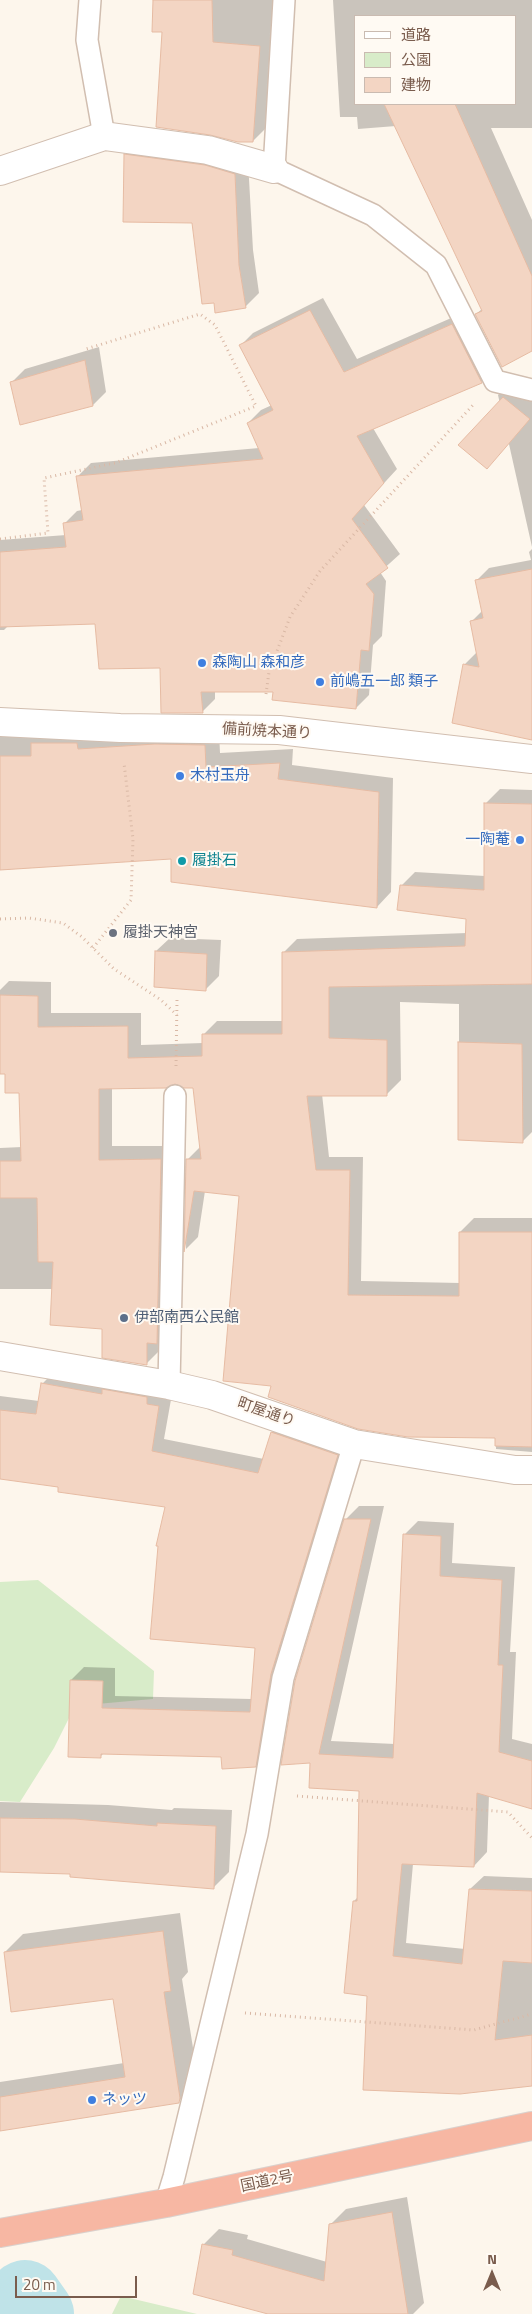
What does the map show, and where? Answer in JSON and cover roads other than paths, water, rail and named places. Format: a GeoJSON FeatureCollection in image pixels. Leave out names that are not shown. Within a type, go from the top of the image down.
{"type":"FeatureCollection","features":[{"type":"Feature","properties":{"kind":"highway","name":"国道2号"},"geometry":{"type":"LineString","coordinates":[[0,2233],[166,2203],[532,2126]]}},
{"type":"Feature","properties":{"kind":"street"},"geometry":{"type":"LineString","coordinates":[[0,171],[104,136],[208,150],[274,169]]}},
{"type":"Feature","properties":{"kind":"street","name":"備前焼本通り"},"geometry":{"type":"LineString","coordinates":[[0,722],[120,728],[262,730],[374,740],[532,759]]}},
{"type":"Feature","properties":{"kind":"street","name":"町屋通り"},"geometry":{"type":"LineString","coordinates":[[0,1356],[170,1385],[212,1395],[354,1444],[515,1470],[532,1470]]}},
{"type":"Feature","properties":{"kind":"lane"},"geometry":{"type":"LineString","coordinates":[[90,0],[87,40],[104,136]]}},
{"type":"Feature","properties":{"kind":"lane"},"geometry":{"type":"LineString","coordinates":[[284,0],[274,169],[373,215],[436,265],[495,381],[532,390]]}},
{"type":"Feature","properties":{"kind":"lane"},"geometry":{"type":"LineString","coordinates":[[170,1385],[175,1096]]}},
{"type":"Feature","properties":{"kind":"lane"},"geometry":{"type":"LineString","coordinates":[[166,2203],[174,2177],[257,1834],[283,1678],[354,1444]]}},
{"type":"Feature","properties":{"kind":"waterway"},"geometry":{"type":"LineString","coordinates":[[25,2297],[37,2314]]}},
{"type":"Feature","properties":{"kind":"place","name":"森陶山 森和彦"},"geometry":{"type":"Point","coordinates":[202,663]}},
{"type":"Feature","properties":{"kind":"place","name":"前嶋五一郎 類子"},"geometry":{"type":"Point","coordinates":[320,682]}},
{"type":"Feature","properties":{"kind":"place","name":"木村玉舟"},"geometry":{"type":"Point","coordinates":[180,776]}},
{"type":"Feature","properties":{"kind":"place","name":"一陶菴"},"geometry":{"type":"Point","coordinates":[520,840]}},
{"type":"Feature","properties":{"kind":"place","name":"履掛石"},"geometry":{"type":"Point","coordinates":[182,861]}},
{"type":"Feature","properties":{"kind":"place","name":"履掛天神宮"},"geometry":{"type":"Point","coordinates":[113,933]}},
{"type":"Feature","properties":{"kind":"place","name":"伊部南西公民館"},"geometry":{"type":"Point","coordinates":[124,1318]}},
{"type":"Feature","properties":{"kind":"place","name":"ネッツ"},"geometry":{"type":"Point","coordinates":[92,2100]}}]}
